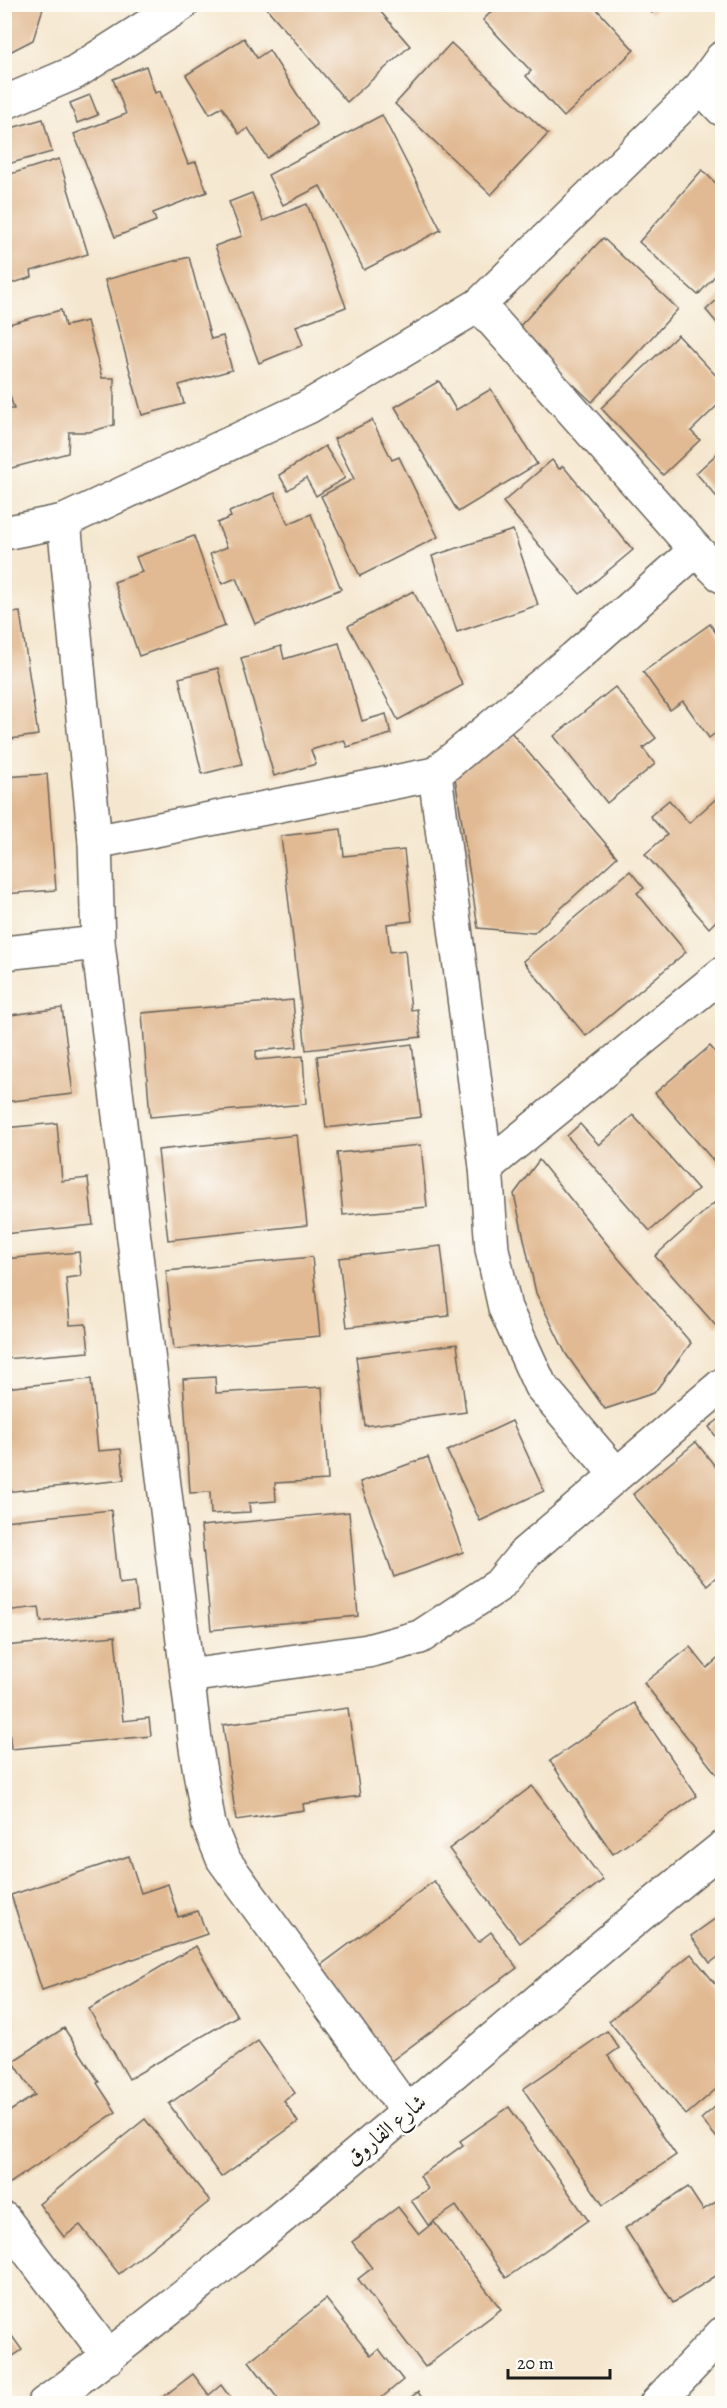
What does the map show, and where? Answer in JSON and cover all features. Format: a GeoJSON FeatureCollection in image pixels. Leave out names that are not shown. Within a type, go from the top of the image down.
{"type":"FeatureCollection","features":[{"type":"Feature","properties":{"kind":"street"},"geometry":{"type":"LineString","coordinates":[[4,103],[74,73],[163,10]]}},
{"type":"Feature","properties":{"kind":"street"},"geometry":{"type":"LineString","coordinates":[[4,533],[64,521],[308,407],[479,305],[712,98],[723,58]]}},
{"type":"Feature","properties":{"kind":"street"},"geometry":{"type":"LineString","coordinates":[[479,305],[696,550],[723,576]]}},
{"type":"Feature","properties":{"kind":"street"},"geometry":{"type":"LineString","coordinates":[[64,521],[95,842],[98,943],[196,1748],[209,1825],[223,1858],[408,2113]]}},
{"type":"Feature","properties":{"kind":"street"},"geometry":{"type":"LineString","coordinates":[[95,842],[435,774],[574,658],[696,550]]}},
{"type":"Feature","properties":{"kind":"street"},"geometry":{"type":"LineString","coordinates":[[435,774],[486,1167],[492,1250],[505,1308],[540,1385],[616,1474]]}},
{"type":"Feature","properties":{"kind":"street"},"geometry":{"type":"LineString","coordinates":[[4,953],[98,943]]}},
{"type":"Feature","properties":{"kind":"street"},"geometry":{"type":"LineString","coordinates":[[486,1167],[723,974]]}},
{"type":"Feature","properties":{"kind":"street"},"geometry":{"type":"LineString","coordinates":[[188,1676],[368,1651],[420,1637],[499,1585],[525,1553],[723,1385]]}},
{"type":"Feature","properties":{"kind":"street","name":"شارع الفاروق"},"geometry":{"type":"LineString","coordinates":[[44,2403],[108,2357],[408,2113],[532,2005],[723,1848]]}},
{"type":"Feature","properties":{"kind":"street"},"geometry":{"type":"LineString","coordinates":[[4,2219],[108,2357]]}},
{"type":"Feature","properties":{"kind":"street"},"geometry":{"type":"LineString","coordinates":[[656,2403],[723,2334]]}},
{"type":"Feature","properties":{"kind":"building"},"geometry":{"type":"Polygon","coordinates":[[[263,4],[374,4],[410,46],[347,102],[263,4]]]}},
{"type":"Feature","properties":{"kind":"building"},"geometry":{"type":"Polygon","coordinates":[[[443,4],[462,4],[454,14],[443,4]]]}},
{"type":"Feature","properties":{"kind":"building"},"geometry":{"type":"Polygon","coordinates":[[[499,4],[592,4],[634,50],[564,117],[526,76],[531,71],[483,20],[499,4]]]}},
{"type":"Feature","properties":{"kind":"building"},"geometry":{"type":"Polygon","coordinates":[[[641,4],[658,4],[652,13],[641,4]]]}},
{"type":"Feature","properties":{"kind":"building"},"geometry":{"type":"Polygon","coordinates":[[[4,5],[44,5],[33,40],[4,55],[4,5]]]}},
{"type":"Feature","properties":{"kind":"building"},"geometry":{"type":"Polygon","coordinates":[[[244,38],[257,58],[269,50],[317,125],[267,158],[248,128],[239,134],[222,107],[210,114],[186,75],[244,38]]]}},
{"type":"Feature","properties":{"kind":"building"},"geometry":{"type":"Polygon","coordinates":[[[451,43],[548,134],[491,195],[395,104],[451,43]]]}},
{"type":"Feature","properties":{"kind":"building"},"geometry":{"type":"Polygon","coordinates":[[[146,66],[155,93],[160,91],[188,164],[196,162],[207,192],[153,213],[156,221],[115,237],[74,134],[126,114],[113,79],[146,66]]]}},
{"type":"Feature","properties":{"kind":"building"},"geometry":{"type":"Polygon","coordinates":[[[90,95],[98,115],[77,123],[70,103],[90,95]]]}},
{"type":"Feature","properties":{"kind":"building"},"geometry":{"type":"Polygon","coordinates":[[[382,115],[441,230],[364,270],[320,186],[283,205],[268,175],[382,115]]]}},
{"type":"Feature","properties":{"kind":"building"},"geometry":{"type":"Polygon","coordinates":[[[43,119],[52,152],[4,165],[4,130],[43,119]]]}},
{"type":"Feature","properties":{"kind":"building"},"geometry":{"type":"Polygon","coordinates":[[[59,159],[88,254],[31,271],[32,277],[4,286],[4,176],[59,159]]]}},
{"type":"Feature","properties":{"kind":"building"},"geometry":{"type":"Polygon","coordinates":[[[702,170],[722,189],[722,268],[698,295],[639,242],[702,170]]]}},
{"type":"Feature","properties":{"kind":"building"},"geometry":{"type":"Polygon","coordinates":[[[252,193],[263,221],[307,204],[346,307],[296,326],[303,345],[259,363],[215,246],[242,236],[229,202],[252,193]]]}},
{"type":"Feature","properties":{"kind":"building"},"geometry":{"type":"Polygon","coordinates":[[[603,238],[678,309],[592,402],[516,330],[603,238]]]}},
{"type":"Feature","properties":{"kind":"building"},"geometry":{"type":"Polygon","coordinates":[[[189,257],[211,339],[223,336],[232,370],[179,385],[184,404],[142,415],[105,280],[189,257]]]}},
{"type":"Feature","properties":{"kind":"building"},"geometry":{"type":"Polygon","coordinates":[[[722,295],[722,329],[706,310],[722,295]]]}},
{"type":"Feature","properties":{"kind":"building"},"geometry":{"type":"Polygon","coordinates":[[[61,310],[65,326],[87,321],[102,378],[114,378],[114,425],[89,432],[69,432],[68,453],[4,470],[4,409],[14,409],[4,376],[5,325],[61,310]]]}},
{"type":"Feature","properties":{"kind":"building"},"geometry":{"type":"Polygon","coordinates":[[[678,335],[722,382],[722,401],[691,431],[700,440],[663,475],[601,408],[678,335]]]}},
{"type":"Feature","properties":{"kind":"building"},"geometry":{"type":"Polygon","coordinates":[[[439,381],[456,410],[491,389],[537,464],[458,512],[395,407],[439,381]]]}},
{"type":"Feature","properties":{"kind":"building"},"geometry":{"type":"Polygon","coordinates":[[[372,420],[392,460],[399,457],[438,537],[360,576],[321,496],[354,479],[334,439],[372,420]]]}},
{"type":"Feature","properties":{"kind":"building"},"geometry":{"type":"Polygon","coordinates":[[[325,446],[345,478],[316,496],[306,478],[288,490],[279,475],[325,446]]]}},
{"type":"Feature","properties":{"kind":"building"},"geometry":{"type":"Polygon","coordinates":[[[722,449],[722,503],[696,473],[722,449]]]}},
{"type":"Feature","properties":{"kind":"building"},"geometry":{"type":"Polygon","coordinates":[[[552,460],[559,469],[563,466],[633,550],[580,594],[503,502],[552,460]]]}},
{"type":"Feature","properties":{"kind":"building"},"geometry":{"type":"Polygon","coordinates":[[[275,493],[288,524],[311,514],[341,589],[255,624],[236,578],[222,584],[210,554],[227,547],[217,523],[231,517],[229,512],[275,493]]]}},
{"type":"Feature","properties":{"kind":"building"},"geometry":{"type":"Polygon","coordinates":[[[513,530],[538,605],[457,632],[432,556],[513,530]]]}},
{"type":"Feature","properties":{"kind":"building"},"geometry":{"type":"Polygon","coordinates":[[[194,536],[225,626],[139,656],[114,582],[142,572],[136,557],[194,536]]]}},
{"type":"Feature","properties":{"kind":"building"},"geometry":{"type":"Polygon","coordinates":[[[413,591],[463,685],[398,720],[348,626],[413,591]]]}},
{"type":"Feature","properties":{"kind":"building"},"geometry":{"type":"Polygon","coordinates":[[[20,612],[38,735],[4,740],[4,614],[20,612]]]}},
{"type":"Feature","properties":{"kind":"building"},"geometry":{"type":"Polygon","coordinates":[[[710,624],[722,642],[722,728],[709,738],[683,701],[670,710],[643,672],[710,624]]]}},
{"type":"Feature","properties":{"kind":"building"},"geometry":{"type":"Polygon","coordinates":[[[339,643],[362,721],[386,714],[391,734],[347,747],[344,740],[311,750],[316,764],[274,776],[241,658],[281,646],[284,659],[339,643]]]}},
{"type":"Feature","properties":{"kind":"building"},"geometry":{"type":"Polygon","coordinates":[[[218,668],[242,764],[202,774],[179,678],[218,668]]]}},
{"type":"Feature","properties":{"kind":"building"},"geometry":{"type":"Polygon","coordinates":[[[615,687],[656,738],[643,748],[655,764],[607,803],[554,736],[615,687]]]}},
{"type":"Feature","properties":{"kind":"building"},"geometry":{"type":"Polygon","coordinates":[[[505,725],[617,857],[534,933],[478,928],[454,771],[505,725]]]}},
{"type":"Feature","properties":{"kind":"building"},"geometry":{"type":"Polygon","coordinates":[[[47,774],[56,890],[4,894],[4,777],[47,774]]]}},
{"type":"Feature","properties":{"kind":"building"},"geometry":{"type":"Polygon","coordinates":[[[719,796],[722,800],[722,915],[709,928],[645,854],[667,835],[650,816],[669,800],[689,823],[719,796]]]}},
{"type":"Feature","properties":{"kind":"building"},"geometry":{"type":"Polygon","coordinates":[[[341,829],[344,856],[404,850],[412,921],[387,924],[390,952],[405,950],[411,1010],[417,1009],[421,1037],[306,1050],[281,836],[341,829]]]}},
{"type":"Feature","properties":{"kind":"building"},"geometry":{"type":"Polygon","coordinates":[[[630,871],[644,888],[637,893],[686,952],[586,1036],[523,961],[630,871]]]}},
{"type":"Feature","properties":{"kind":"building"},"geometry":{"type":"Polygon","coordinates":[[[293,1000],[297,1047],[256,1051],[256,1060],[303,1056],[306,1104],[150,1117],[142,1013],[293,1000]]]}},
{"type":"Feature","properties":{"kind":"building"},"geometry":{"type":"Polygon","coordinates":[[[62,1008],[73,1094],[4,1102],[4,1016],[62,1008]]]}},
{"type":"Feature","properties":{"kind":"building"},"geometry":{"type":"Polygon","coordinates":[[[412,1044],[421,1117],[326,1128],[317,1056],[412,1044]]]}},
{"type":"Feature","properties":{"kind":"building"},"geometry":{"type":"Polygon","coordinates":[[[710,1046],[722,1061],[722,1162],[718,1166],[655,1093],[710,1046]]]}},
{"type":"Feature","properties":{"kind":"building"},"geometry":{"type":"Polygon","coordinates":[[[633,1115],[698,1189],[650,1231],[567,1136],[580,1124],[599,1145],[633,1115]]]}},
{"type":"Feature","properties":{"kind":"building"},"geometry":{"type":"Polygon","coordinates":[[[57,1123],[62,1181],[88,1178],[93,1225],[4,1234],[4,1128],[57,1123]]]}},
{"type":"Feature","properties":{"kind":"building"},"geometry":{"type":"Polygon","coordinates":[[[297,1135],[307,1225],[168,1240],[158,1150],[297,1135]]]}},
{"type":"Feature","properties":{"kind":"building"},"geometry":{"type":"Polygon","coordinates":[[[421,1145],[427,1207],[343,1215],[337,1153],[421,1145]]]}},
{"type":"Feature","properties":{"kind":"building"},"geometry":{"type":"Polygon","coordinates":[[[539,1160],[691,1343],[654,1393],[605,1409],[566,1354],[536,1293],[514,1194],[539,1160]]]}},
{"type":"Feature","properties":{"kind":"building"},"geometry":{"type":"Polygon","coordinates":[[[714,1203],[722,1212],[722,1321],[716,1326],[655,1256],[714,1203]]]}},
{"type":"Feature","properties":{"kind":"building"},"geometry":{"type":"Polygon","coordinates":[[[441,1246],[449,1316],[347,1327],[339,1258],[441,1246]]]}},
{"type":"Feature","properties":{"kind":"building"},"geometry":{"type":"Polygon","coordinates":[[[79,1252],[81,1276],[66,1278],[70,1325],[86,1324],[89,1352],[4,1359],[4,1259],[79,1252]]]}},
{"type":"Feature","properties":{"kind":"building"},"geometry":{"type":"Polygon","coordinates":[[[312,1257],[320,1336],[174,1349],[166,1271],[312,1257]]]}},
{"type":"Feature","properties":{"kind":"building"},"geometry":{"type":"Polygon","coordinates":[[[457,1344],[466,1412],[365,1426],[356,1357],[457,1344]]]}},
{"type":"Feature","properties":{"kind":"building"},"geometry":{"type":"Polygon","coordinates":[[[215,1377],[216,1393],[322,1387],[328,1480],[275,1483],[276,1501],[249,1503],[250,1512],[211,1514],[210,1492],[190,1493],[183,1379],[215,1377]]]}},
{"type":"Feature","properties":{"kind":"building"},"geometry":{"type":"Polygon","coordinates":[[[91,1379],[98,1451],[121,1449],[124,1480],[4,1492],[4,1388],[91,1379]]]}},
{"type":"Feature","properties":{"kind":"building"},"geometry":{"type":"Polygon","coordinates":[[[722,1417],[722,1445],[709,1427],[722,1417]]]}},
{"type":"Feature","properties":{"kind":"building"},"geometry":{"type":"Polygon","coordinates":[[[512,1421],[544,1491],[480,1521],[447,1451],[512,1421]]]}},
{"type":"Feature","properties":{"kind":"building"},"geometry":{"type":"Polygon","coordinates":[[[696,1442],[722,1475],[722,1572],[707,1585],[633,1494],[696,1442]]]}},
{"type":"Feature","properties":{"kind":"building"},"geometry":{"type":"Polygon","coordinates":[[[428,1457],[463,1552],[394,1577],[360,1482],[428,1457]]]}},
{"type":"Feature","properties":{"kind":"building"},"geometry":{"type":"Polygon","coordinates":[[[111,1510],[119,1584],[135,1582],[138,1610],[41,1622],[39,1607],[4,1611],[4,1521],[111,1510]]]}},
{"type":"Feature","properties":{"kind":"building"},"geometry":{"type":"Polygon","coordinates":[[[349,1512],[358,1616],[211,1630],[201,1526],[349,1512]]]}},
{"type":"Feature","properties":{"kind":"building"},"geometry":{"type":"Polygon","coordinates":[[[115,1636],[123,1721],[149,1718],[151,1736],[11,1749],[4,1681],[4,1646],[115,1636]]]}},
{"type":"Feature","properties":{"kind":"building"},"geometry":{"type":"Polygon","coordinates":[[[690,1647],[707,1668],[722,1655],[722,1773],[718,1776],[644,1683],[690,1647]]]}},
{"type":"Feature","properties":{"kind":"building"},"geometry":{"type":"Polygon","coordinates":[[[634,1703],[697,1796],[613,1854],[550,1761],[634,1703]]]}},
{"type":"Feature","properties":{"kind":"building"},"geometry":{"type":"Polygon","coordinates":[[[348,1708],[360,1796],[303,1804],[304,1810],[236,1820],[223,1725],[348,1708]]]}},
{"type":"Feature","properties":{"kind":"building"},"geometry":{"type":"Polygon","coordinates":[[[532,1786],[603,1880],[520,1943],[449,1849],[532,1786]]]}},
{"type":"Feature","properties":{"kind":"building"},"geometry":{"type":"Polygon","coordinates":[[[129,1856],[141,1893],[168,1884],[178,1917],[198,1911],[207,1934],[42,1990],[11,1895],[129,1856]]]}},
{"type":"Feature","properties":{"kind":"building"},"geometry":{"type":"Polygon","coordinates":[[[434,1881],[478,1942],[491,1932],[517,1968],[391,2061],[321,1965],[434,1881]]]}},
{"type":"Feature","properties":{"kind":"building"},"geometry":{"type":"Polygon","coordinates":[[[722,1914],[722,1954],[710,1963],[691,1936],[722,1914]]]}},
{"type":"Feature","properties":{"kind":"building"},"geometry":{"type":"Polygon","coordinates":[[[196,1946],[237,2016],[129,2079],[89,2009],[196,1946]]]}},
{"type":"Feature","properties":{"kind":"building"},"geometry":{"type":"Polygon","coordinates":[[[691,1954],[722,1992],[722,2084],[686,2115],[609,2021],[691,1954]]]}},
{"type":"Feature","properties":{"kind":"building"},"geometry":{"type":"Polygon","coordinates":[[[64,2028],[116,2112],[7,2185],[4,2181],[4,2115],[35,2095],[13,2061],[64,2028]]]}},
{"type":"Feature","properties":{"kind":"building"},"geometry":{"type":"Polygon","coordinates":[[[607,2031],[619,2048],[608,2056],[676,2155],[603,2205],[523,2089],[607,2031]]]}},
{"type":"Feature","properties":{"kind":"building"},"geometry":{"type":"Polygon","coordinates":[[[258,2041],[295,2093],[284,2101],[298,2122],[221,2177],[169,2104],[258,2041]]]}},
{"type":"Feature","properties":{"kind":"building"},"geometry":{"type":"Polygon","coordinates":[[[722,2101],[722,2144],[701,2119],[722,2101]]]}},
{"type":"Feature","properties":{"kind":"building"},"geometry":{"type":"Polygon","coordinates":[[[509,2107],[588,2220],[506,2278],[456,2206],[428,2225],[411,2200],[428,2189],[420,2176],[463,2145],[460,2141],[509,2107]]]}},
{"type":"Feature","properties":{"kind":"building"},"geometry":{"type":"Polygon","coordinates":[[[145,2119],[210,2201],[119,2274],[80,2225],[64,2237],[39,2204],[145,2119]]]}},
{"type":"Feature","properties":{"kind":"building"},"geometry":{"type":"Polygon","coordinates":[[[688,2187],[703,2210],[722,2198],[722,2272],[673,2303],[625,2228],[688,2187]]]}},
{"type":"Feature","properties":{"kind":"building"},"geometry":{"type":"Polygon","coordinates":[[[398,2207],[419,2234],[434,2222],[501,2309],[425,2367],[358,2279],[372,2268],[352,2242],[398,2207]]]}},
{"type":"Feature","properties":{"kind":"building"},"geometry":{"type":"Polygon","coordinates":[[[326,2299],[371,2356],[379,2349],[403,2380],[374,2404],[282,2404],[249,2361],[326,2299]]]}},
{"type":"Feature","properties":{"kind":"building"},"geometry":{"type":"Polygon","coordinates":[[[4,2325],[22,2350],[4,2362],[4,2325]]]}},
{"type":"Feature","properties":{"kind":"building"},"geometry":{"type":"Polygon","coordinates":[[[193,2374],[209,2395],[221,2385],[235,2404],[154,2404],[193,2374]]]}},
{"type":"Feature","properties":{"kind":"building"},"geometry":{"type":"Polygon","coordinates":[[[418,2392],[426,2404],[402,2404],[418,2392]]]}}]}
